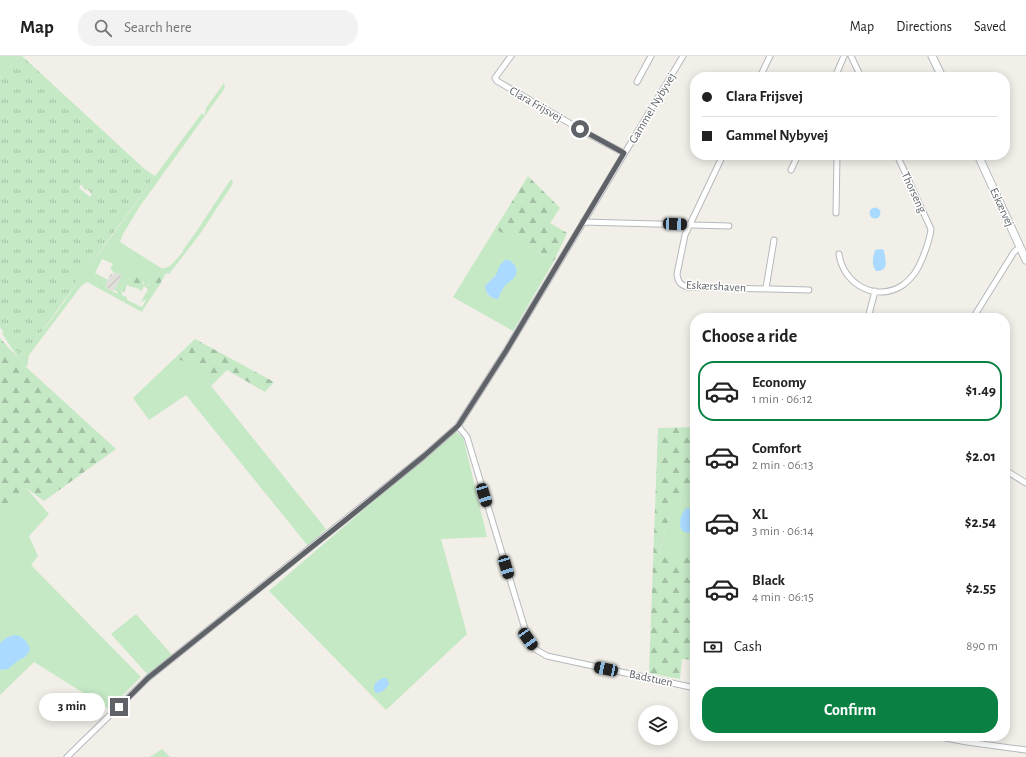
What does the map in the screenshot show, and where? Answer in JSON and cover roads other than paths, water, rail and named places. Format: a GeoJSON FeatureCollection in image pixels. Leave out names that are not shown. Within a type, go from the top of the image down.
{"type":"FeatureCollection","features":[{"type":"Feature","properties":{"kind":"street","name":"Clara Frijsvej"},"geometry":{"type":"LineString","coordinates":[[510,56],[495,78],[496,82],[624,153]]}},
{"type":"Feature","properties":{"kind":"street"},"geometry":{"type":"LineString","coordinates":[[637,82],[651,56]]}},
{"type":"Feature","properties":{"kind":"street","name":"Gammel Nybyvej"},"geometry":{"type":"LineString","coordinates":[[67,757],[148,678],[348,518],[458,426],[506,351],[683,56]]}},
{"type":"Feature","properties":{"kind":"street"},"geometry":{"type":"LineString","coordinates":[[762,72],[770,56]]}},
{"type":"Feature","properties":{"kind":"street"},"geometry":{"type":"LineString","coordinates":[[837,72],[844,56]]}},
{"type":"Feature","properties":{"kind":"street"},"geometry":{"type":"LineString","coordinates":[[852,56],[859,72]]}},
{"type":"Feature","properties":{"kind":"street"},"geometry":{"type":"LineString","coordinates":[[932,56],[940,72]]}},
{"type":"Feature","properties":{"kind":"street"},"geometry":{"type":"LineString","coordinates":[[690,225],[721,160]]}},
{"type":"Feature","properties":{"kind":"street"},"geometry":{"type":"LineString","coordinates":[[792,170],[796,160]]}},
{"type":"Feature","properties":{"kind":"street"},"geometry":{"type":"LineString","coordinates":[[836,213],[838,160]]}},
{"type":"Feature","properties":{"kind":"street","name":"Thorseng"},"geometry":{"type":"LineString","coordinates":[[876,291],[890,290],[910,280],[918,268],[930,237],[931,229],[899,160]]}},
{"type":"Feature","properties":{"kind":"street","name":"Eskærvej"},"geometry":{"type":"LineString","coordinates":[[980,160],[1026,260]]}},
{"type":"Feature","properties":{"kind":"street"},"geometry":{"type":"LineString","coordinates":[[583,222],[729,226]]}},
{"type":"Feature","properties":{"kind":"street","name":"Eskærshaven"},"geometry":{"type":"LineString","coordinates":[[690,225],[685,235],[677,274],[678,280],[682,285],[688,287],[809,290]]}},
{"type":"Feature","properties":{"kind":"street"},"geometry":{"type":"LineString","coordinates":[[766,288],[774,240]]}},
{"type":"Feature","properties":{"kind":"street"},"geometry":{"type":"LineString","coordinates":[[976,313],[1014,252],[1020,247]]}},
{"type":"Feature","properties":{"kind":"street"},"geometry":{"type":"LineString","coordinates":[[839,254],[842,267],[850,279],[862,287],[876,291],[869,313]]}},
{"type":"Feature","properties":{"kind":"street","name":"Badstuen"},"geometry":{"type":"LineString","coordinates":[[458,426],[467,437],[528,639],[535,649],[547,656],[690,687]]}},
{"type":"Feature","properties":{"kind":"street"},"geometry":{"type":"LineString","coordinates":[[1010,473],[1026,482]]}},
{"type":"Feature","properties":{"kind":"street"},"geometry":{"type":"LineString","coordinates":[[962,741],[1026,750]]}},
{"type":"Feature","properties":{"kind":"water"},"geometry":{"type":"Polygon","coordinates":[[[873,208],[877,208],[879,209],[879,217],[873,218],[870,215],[870,211],[873,208]]]}},
{"type":"Feature","properties":{"kind":"water"},"geometry":{"type":"Polygon","coordinates":[[[875,250],[884,250],[886,264],[883,269],[876,271],[873,264],[875,250]]]}},
{"type":"Feature","properties":{"kind":"water"},"geometry":{"type":"Polygon","coordinates":[[[505,260],[509,260],[514,264],[517,271],[513,279],[504,287],[498,299],[495,299],[487,293],[485,286],[496,275],[500,265],[505,260]]]}},
{"type":"Feature","properties":{"kind":"water"},"geometry":{"type":"Polygon","coordinates":[[[686,508],[690,509],[690,532],[684,532],[681,529],[680,521],[686,508]]]}},
{"type":"Feature","properties":{"kind":"water"},"geometry":{"type":"Polygon","coordinates":[[[14,635],[22,637],[26,641],[30,649],[29,652],[25,657],[8,669],[0,670],[0,643],[6,638],[14,635]]]}},
{"type":"Feature","properties":{"kind":"water"},"geometry":{"type":"Polygon","coordinates":[[[383,678],[387,678],[389,684],[387,688],[376,693],[374,686],[383,678]]]}}]}
